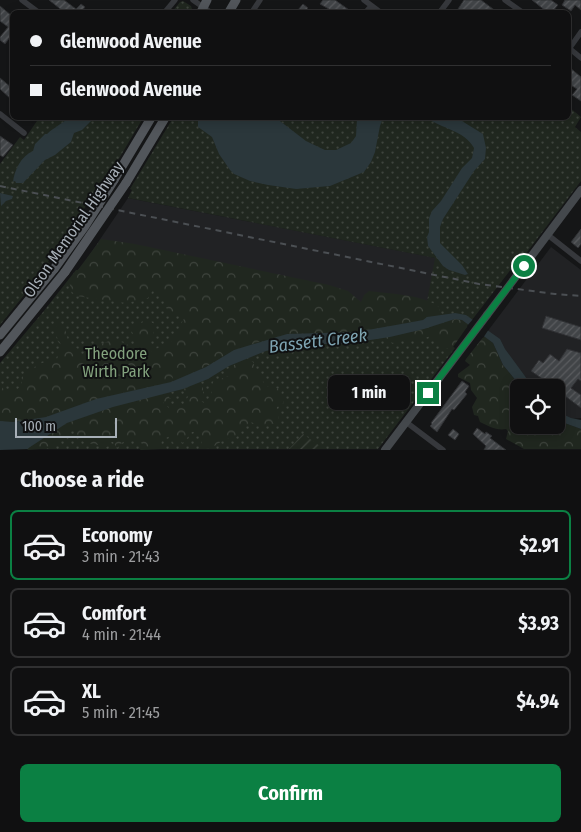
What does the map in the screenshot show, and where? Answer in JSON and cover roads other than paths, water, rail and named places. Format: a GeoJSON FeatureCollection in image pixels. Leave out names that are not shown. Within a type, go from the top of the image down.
{"type":"FeatureCollection","features":[{"type":"Feature","properties":{"kind":"main road","name":"Olson Memorial Highway"},"geometry":{"type":"LineString","coordinates":[[0,336],[54,270],[85,226],[150,120]]}},
{"type":"Feature","properties":{"kind":"main road","name":"Olson Memorial Highway"},"geometry":{"type":"LineString","coordinates":[[0,352],[65,272],[126,183],[164,120]]}},
{"type":"Feature","properties":{"kind":"street"},"geometry":{"type":"LineString","coordinates":[[22,0],[35,10]]}},
{"type":"Feature","properties":{"kind":"street"},"geometry":{"type":"LineString","coordinates":[[193,0],[206,8]]}},
{"type":"Feature","properties":{"kind":"street"},"geometry":{"type":"LineString","coordinates":[[364,0],[377,10]]}},
{"type":"Feature","properties":{"kind":"street"},"geometry":{"type":"LineString","coordinates":[[505,0],[519,10]]}},
{"type":"Feature","properties":{"kind":"street"},"geometry":{"type":"LineString","coordinates":[[368,10],[371,6]]}},
{"type":"Feature","properties":{"kind":"street"},"geometry":{"type":"LineString","coordinates":[[571,45],[581,32]]}},
{"type":"Feature","properties":{"kind":"street"},"geometry":{"type":"LineString","coordinates":[[571,50],[581,58]]}},
{"type":"Feature","properties":{"kind":"street"},"geometry":{"type":"LineString","coordinates":[[0,114],[24,133]]}},
{"type":"Feature","properties":{"kind":"street"},"geometry":{"type":"LineString","coordinates":[[384,450],[581,190]]}},
{"type":"Feature","properties":{"kind":"street"},"geometry":{"type":"LineString","coordinates":[[548,235],[581,261]]}},
{"type":"Feature","properties":{"kind":"street"},"geometry":{"type":"LineString","coordinates":[[406,422],[443,450]]}},
{"type":"Feature","properties":{"kind":"water"},"geometry":{"type":"Polygon","coordinates":[[[65,120],[92,120],[82,130],[74,133],[71,142],[55,155],[45,160],[23,183],[13,182],[19,164],[25,156],[33,151],[35,144],[65,120]]]}},
{"type":"Feature","properties":{"kind":"water"},"geometry":{"type":"Polygon","coordinates":[[[198,120],[279,120],[306,141],[325,150],[336,150],[351,143],[356,136],[357,120],[382,120],[375,152],[364,172],[330,186],[296,189],[250,181],[234,174],[219,154],[212,137],[198,127],[198,120]]]}},
{"type":"Feature","properties":{"kind":"water"},"geometry":{"type":"Polygon","coordinates":[[[430,120],[460,120],[483,134],[486,148],[485,159],[474,171],[443,219],[440,227],[440,243],[462,265],[468,274],[465,275],[443,266],[428,246],[427,237],[429,218],[432,211],[441,201],[462,168],[472,158],[474,148],[459,133],[430,120]]]}},
{"type":"Feature","properties":{"kind":"water"},"geometry":{"type":"Polygon","coordinates":[[[0,193],[13,196],[12,199],[6,201],[1,206],[0,193]]]}},
{"type":"Feature","properties":{"kind":"water","name":"Bassett Creek"},"geometry":{"type":"Polygon","coordinates":[[[455,313],[466,315],[500,339],[527,379],[514,379],[503,365],[493,343],[462,320],[455,319],[390,337],[344,344],[299,344],[266,351],[229,366],[208,379],[183,389],[113,407],[67,423],[27,449],[0,450],[0,421],[13,422],[46,417],[96,399],[171,382],[206,367],[234,350],[287,334],[356,332],[423,320],[427,317],[455,313]]]}},
{"type":"Feature","properties":{"kind":"water"},"geometry":{"type":"Polygon","coordinates":[[[565,415],[581,420],[581,429],[565,423],[565,415]]]}},
{"type":"Feature","properties":{"kind":"railway"},"geometry":{"type":"LineString","coordinates":[[0,186],[479,284],[581,296]]}},
{"type":"Feature","properties":{"kind":"park label","name":"Theodore Wirth Park"},"geometry":{"type":"Point","coordinates":[116,362]}}]}
